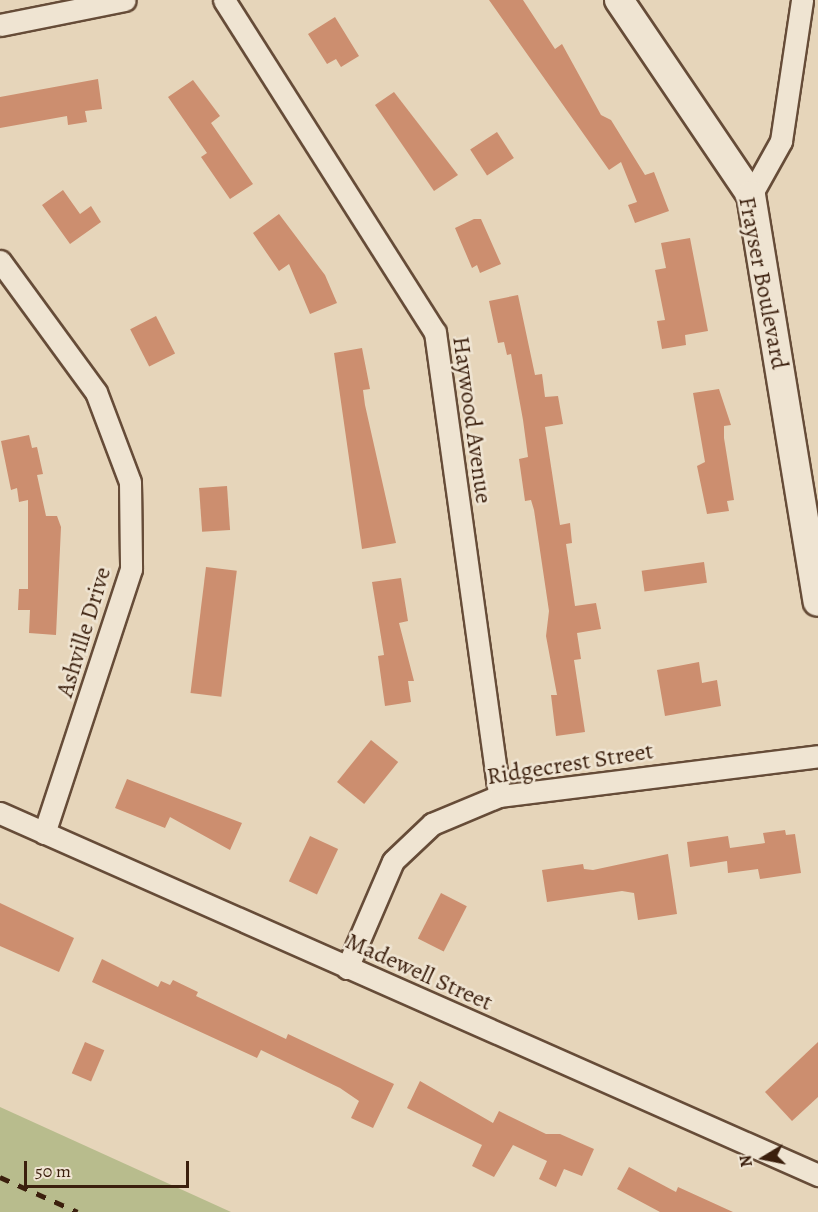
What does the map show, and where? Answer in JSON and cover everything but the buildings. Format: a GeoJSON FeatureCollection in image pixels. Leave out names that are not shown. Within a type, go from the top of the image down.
{"type":"FeatureCollection","features":[{"type":"Feature","properties":{"kind":"main road","name":"Frayser Boulevard"},"geometry":{"type":"LineString","coordinates":[[619,0],[751,195],[818,602]]}},
{"type":"Feature","properties":{"kind":"street"},"geometry":{"type":"LineString","coordinates":[[0,25],[124,0]]}},
{"type":"Feature","properties":{"kind":"street","name":"Haywood Avenue"},"geometry":{"type":"LineString","coordinates":[[224,0],[435,332],[499,796]]}},
{"type":"Feature","properties":{"kind":"street"},"geometry":{"type":"LineString","coordinates":[[751,195],[781,141],[802,0]]}},
{"type":"Feature","properties":{"kind":"street","name":"Ashville Drive"},"geometry":{"type":"LineString","coordinates":[[0,261],[96,392],[130,482],[131,569],[44,833]]}},
{"type":"Feature","properties":{"kind":"street","name":"Ridgecrest Street"},"geometry":{"type":"LineString","coordinates":[[347,968],[393,861],[432,824],[499,796],[818,756]]}},
{"type":"Feature","properties":{"kind":"street","name":"Madewell Street"},"geometry":{"type":"LineString","coordinates":[[0,813],[818,1175]]}},
{"type":"Feature","properties":{"kind":"green space"},"geometry":{"type":"Polygon","coordinates":[[[0,1107],[231,1212],[0,1212],[0,1107]]]}},
{"type":"Feature","properties":{"kind":"railway"},"geometry":{"type":"LineString","coordinates":[[0,1177],[78,1212]]}}]}
